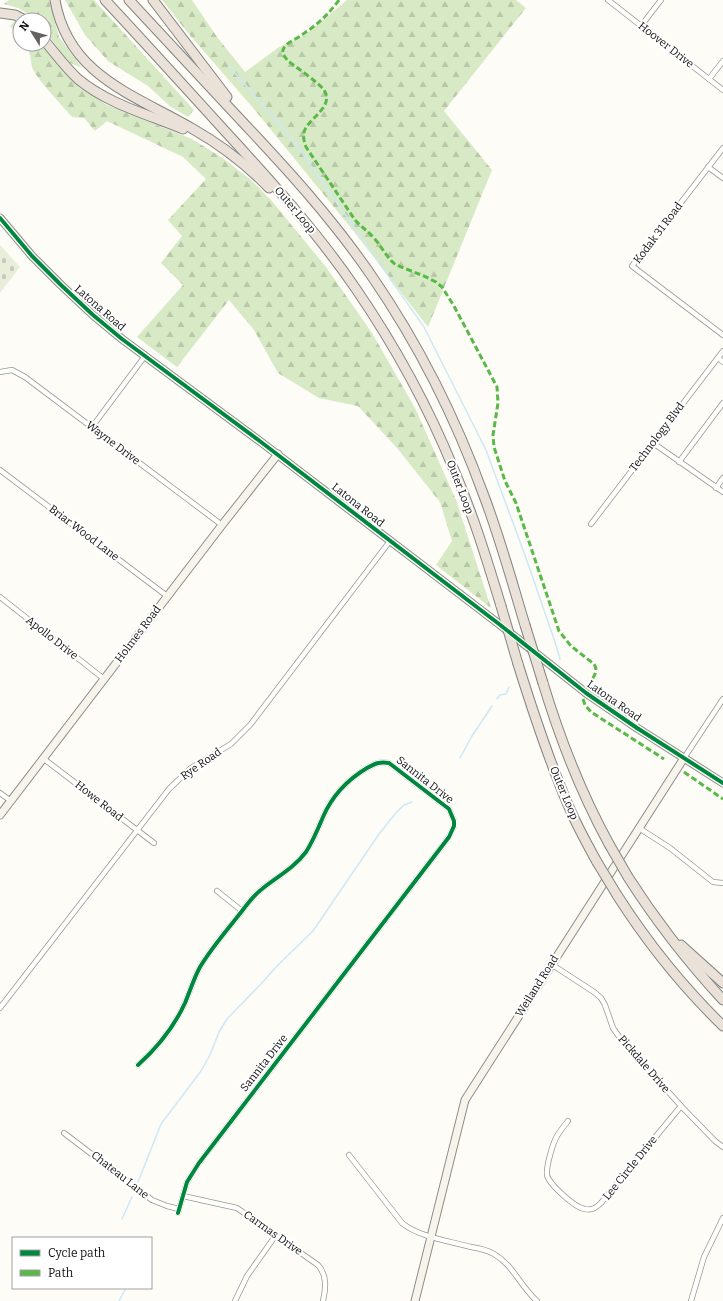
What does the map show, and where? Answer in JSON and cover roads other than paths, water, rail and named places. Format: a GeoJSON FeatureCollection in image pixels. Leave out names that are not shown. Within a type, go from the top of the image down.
{"type":"FeatureCollection","features":[{"type":"Feature","properties":{"kind":"highway"},"geometry":{"type":"LineString","coordinates":[[55,0],[60,22],[69,41],[83,60],[94,71],[111,84],[192,128],[223,148],[254,173],[327,249]]}},
{"type":"Feature","properties":{"kind":"highway","name":"Outer Loop"},"geometry":{"type":"LineString","coordinates":[[105,0],[268,178],[327,249],[358,291],[388,338],[429,414],[467,503],[538,726],[557,779],[573,816],[597,862],[617,895],[644,934],[665,962],[723,1026]]}},
{"type":"Feature","properties":{"kind":"highway","name":"Outer Loop"},"geometry":{"type":"LineString","coordinates":[[129,0],[316,202],[356,254],[396,314],[427,367],[454,421],[481,488],[559,734],[576,777],[609,844],[628,877],[658,922],[686,958],[723,1000]]}},
{"type":"Feature","properties":{"kind":"highway"},"geometry":{"type":"LineString","coordinates":[[153,0],[265,146]]}},
{"type":"Feature","properties":{"kind":"highway"},"geometry":{"type":"LineString","coordinates":[[0,13],[12,15]]}},
{"type":"Feature","properties":{"kind":"highway"},"geometry":{"type":"LineString","coordinates":[[52,50],[69,70],[83,83],[99,94],[188,131],[223,148]]}},
{"type":"Feature","properties":{"kind":"highway"},"geometry":{"type":"LineString","coordinates":[[658,922],[723,983]]}},
{"type":"Feature","properties":{"kind":"street","name":"Hoover Drive"},"geometry":{"type":"LineString","coordinates":[[608,0],[723,90]]}},
{"type":"Feature","properties":{"kind":"street"},"geometry":{"type":"LineString","coordinates":[[641,26],[661,0]]}},
{"type":"Feature","properties":{"kind":"street"},"geometry":{"type":"LineString","coordinates":[[709,79],[723,61]]}},
{"type":"Feature","properties":{"kind":"street","name":"Kodak 31 Road"},"geometry":{"type":"LineString","coordinates":[[723,148],[632,266],[723,334]]}},
{"type":"Feature","properties":{"kind":"street"},"geometry":{"type":"LineString","coordinates":[[708,167],[723,178]]}},
{"type":"Feature","properties":{"kind":"street","name":"Latona Road"},"geometry":{"type":"LineString","coordinates":[[0,218],[32,256],[68,293],[98,320],[144,356],[278,454],[589,695],[633,726],[723,783]]}},
{"type":"Feature","properties":{"kind":"street","name":"Technology Blvd"},"geometry":{"type":"LineString","coordinates":[[591,524],[723,351]]}},
{"type":"Feature","properties":{"kind":"street"},"geometry":{"type":"LineString","coordinates":[[92,427],[144,356]]}},
{"type":"Feature","properties":{"kind":"street"},"geometry":{"type":"LineString","coordinates":[[718,358],[723,362]]}},
{"type":"Feature","properties":{"kind":"street","name":"Wayne Drive"},"geometry":{"type":"LineString","coordinates":[[0,372],[12,370],[18,373],[222,525]]}},
{"type":"Feature","properties":{"kind":"street"},"geometry":{"type":"LineString","coordinates":[[680,462],[723,403]]}},
{"type":"Feature","properties":{"kind":"street"},"geometry":{"type":"LineString","coordinates":[[653,443],[723,492]]}},
{"type":"Feature","properties":{"kind":"street","name":"Holmes Road"},"geometry":{"type":"LineString","coordinates":[[0,815],[167,596],[278,454]]}},
{"type":"Feature","properties":{"kind":"street","name":"Briar Wood Lane"},"geometry":{"type":"LineString","coordinates":[[0,470],[167,596]]}},
{"type":"Feature","properties":{"kind":"street"},"geometry":{"type":"LineString","coordinates":[[716,488],[723,478]]}},
{"type":"Feature","properties":{"kind":"street","name":"Rye Road"},"geometry":{"type":"LineString","coordinates":[[0,1008],[169,789],[180,777],[204,759],[231,744],[250,725],[390,541]]}},
{"type":"Feature","properties":{"kind":"street","name":"Apollo Drive"},"geometry":{"type":"LineString","coordinates":[[0,597],[104,679]]}},
{"type":"Feature","properties":{"kind":"street","name":"Weiland Road"},"geometry":{"type":"LineString","coordinates":[[415,1301],[465,1100],[551,964],[723,699]]}},
{"type":"Feature","properties":{"kind":"street","name":"Howe Road"},"geometry":{"type":"LineString","coordinates":[[44,759],[154,843]]}},
{"type":"Feature","properties":{"kind":"street","name":"Sannita Drive"},"geometry":{"type":"LineString","coordinates":[[138,1066],[153,1051],[167,1033],[185,1003],[201,965],[242,910],[260,891],[287,872],[300,859],[309,846],[335,796],[349,781],[374,764],[385,762],[394,766],[446,806],[452,813],[454,826],[449,837],[198,1163],[190,1175],[183,1196]]}},
{"type":"Feature","properties":{"kind":"street"},"geometry":{"type":"LineString","coordinates":[[0,793],[10,801]]}},
{"type":"Feature","properties":{"kind":"street"},"geometry":{"type":"LineString","coordinates":[[639,828],[670,848],[713,882],[723,883]]}},
{"type":"Feature","properties":{"kind":"street"},"geometry":{"type":"LineString","coordinates":[[217,891],[242,910]]}},
{"type":"Feature","properties":{"kind":"street","name":"Pickdale Drive"},"geometry":{"type":"LineString","coordinates":[[551,964],[601,998],[613,1028],[620,1038],[681,1106],[715,1141],[723,1147]]}},
{"type":"Feature","properties":{"kind":"street","name":"Lee Circle Drive"},"geometry":{"type":"LineString","coordinates":[[568,1121],[556,1137],[548,1164],[547,1176],[552,1185],[579,1207],[590,1209],[597,1207],[601,1203],[681,1106]]}},
{"type":"Feature","properties":{"kind":"street","name":"Chateau Lane"},"geometry":{"type":"LineString","coordinates":[[64,1133],[152,1200],[178,1211],[183,1196]]}},
{"type":"Feature","properties":{"kind":"street"},"geometry":{"type":"LineString","coordinates":[[348,1155],[402,1224],[407,1228],[430,1236],[485,1250],[494,1254],[509,1267],[526,1290],[537,1301]]}},
{"type":"Feature","properties":{"kind":"street","name":"Carmas Drive"},"geometry":{"type":"LineString","coordinates":[[183,1196],[237,1208],[321,1267],[325,1281],[323,1301]]}},
{"type":"Feature","properties":{"kind":"street"},"geometry":{"type":"LineString","coordinates":[[691,1301],[704,1257],[723,1218]]}},
{"type":"Feature","properties":{"kind":"street"},"geometry":{"type":"LineString","coordinates":[[235,1301],[247,1276],[276,1235]]}},
{"type":"Feature","properties":{"kind":"waterway"},"geometry":{"type":"LineString","coordinates":[[229,66],[293,140],[424,327],[486,450],[526,558],[560,659]]}},
{"type":"Feature","properties":{"kind":"waterway"},"geometry":{"type":"LineString","coordinates":[[497,699],[500,695],[506,694],[509,687]]}},
{"type":"Feature","properties":{"kind":"waterway"},"geometry":{"type":"LineString","coordinates":[[460,758],[472,736],[492,706]]}},
{"type":"Feature","properties":{"kind":"waterway"},"geometry":{"type":"LineString","coordinates":[[138,1182],[161,1124],[201,1071],[210,1055],[219,1032],[227,1019],[278,965],[313,931],[379,834],[404,805],[412,802]]}},
{"type":"Feature","properties":{"kind":"waterway"},"geometry":{"type":"LineString","coordinates":[[122,1219],[132,1197]]}},
{"type":"Feature","properties":{"kind":"waterway"},"geometry":{"type":"LineString","coordinates":[[119,1301],[125,1289]]}}]}
